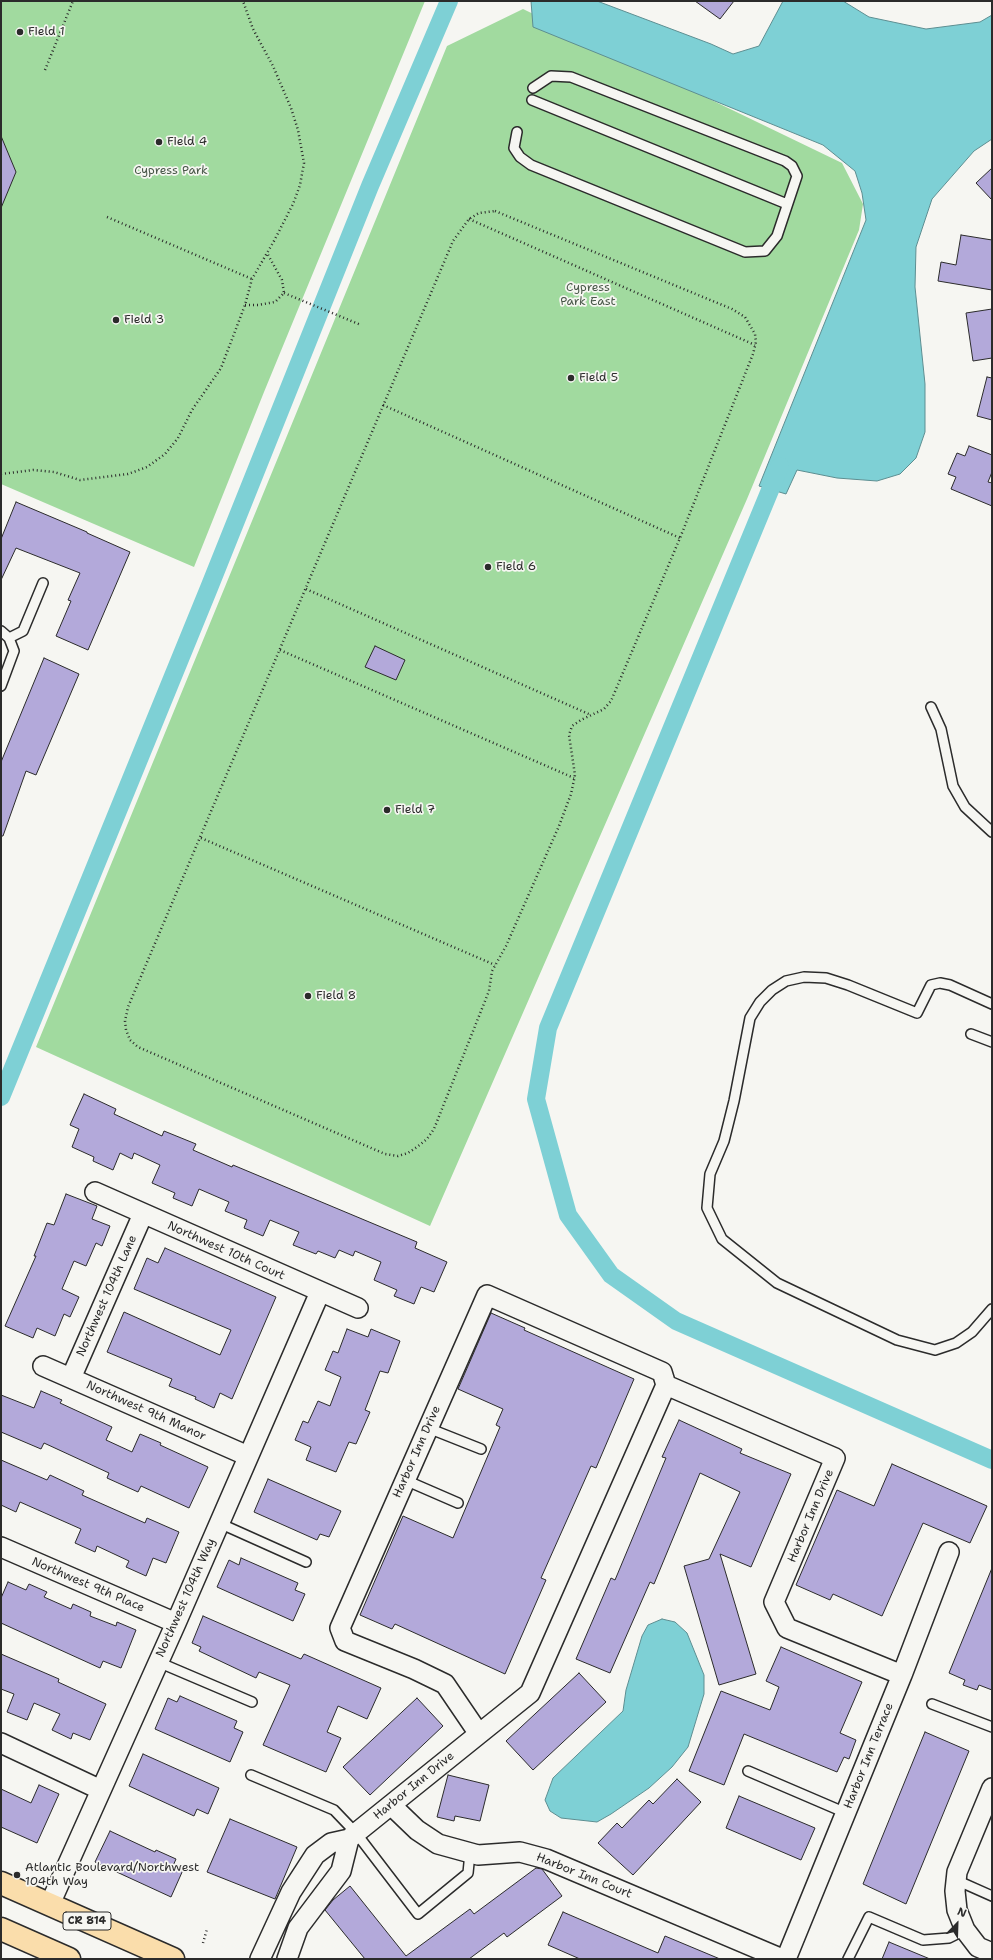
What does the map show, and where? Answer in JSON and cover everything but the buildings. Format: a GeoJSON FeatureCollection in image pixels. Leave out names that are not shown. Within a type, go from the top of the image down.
{"type":"FeatureCollection","features":[{"type":"Feature","properties":{"kind":"main road","name":"CR 814"},"geometry":{"type":"LineString","coordinates":[[1,1883],[173,1959]]}},
{"type":"Feature","properties":{"kind":"main road"},"geometry":{"type":"LineString","coordinates":[[1,1929],[69,1959]]}},
{"type":"Feature","properties":{"kind":"street","name":"Northwest 10th Court"},"geometry":{"type":"LineString","coordinates":[[95,1192],[358,1308]]}},
{"type":"Feature","properties":{"kind":"street","name":"Northwest 104th Lane"},"geometry":{"type":"LineString","coordinates":[[71,1378],[143,1214]]}},
{"type":"Feature","properties":{"kind":"street","name":"Northwest 104th Way"},"geometry":{"type":"LineString","coordinates":[[50,1904],[176,1623],[320,1292]]}},
{"type":"Feature","properties":{"kind":"street","name":"Harbor Inn Drive"},"geometry":{"type":"LineString","coordinates":[[260,1959],[291,1892],[315,1855],[330,1843],[352,1836],[479,1734],[530,1692],[666,1385],[662,1372],[487,1296],[340,1628],[345,1641],[414,1669],[445,1684],[479,1734]]}},
{"type":"Feature","properties":{"kind":"street","name":"Northwest 9th Manor"},"geometry":{"type":"LineString","coordinates":[[43,1366],[248,1456]]}},
{"type":"Feature","properties":{"kind":"street","name":"Harbor Inn Drive"},"geometry":{"type":"LineString","coordinates":[[666,1385],[835,1458],[774,1602],[787,1628],[902,1675]]}},
{"type":"Feature","properties":{"kind":"street","name":"Northwest 9th Place"},"geometry":{"type":"LineString","coordinates":[[1,1547],[176,1623]]}},
{"type":"Feature","properties":{"kind":"street","name":"Harbor Inn Terrace"},"geometry":{"type":"LineString","coordinates":[[786,1959],[902,1675],[949,1552]]}},
{"type":"Feature","properties":{"kind":"street"},"geometry":{"type":"LineString","coordinates":[[1,1743],[101,1790]]}},
{"type":"Feature","properties":{"kind":"street"},"geometry":{"type":"LineString","coordinates":[[992,1788],[956,1872],[957,1910],[965,1930],[978,1947],[992,1953]]}},
{"type":"Feature","properties":{"kind":"street","name":"Harbor Inn Court"},"geometry":{"type":"LineString","coordinates":[[391,1805],[417,1830],[438,1844],[478,1855],[520,1852],[546,1859],[782,1959]]}},
{"type":"Feature","properties":{"kind":"street"},"geometry":{"type":"LineString","coordinates":[[287,1959],[298,1928],[341,1870],[352,1836]]}},
{"type":"Feature","properties":{"kind":"street"},"geometry":{"type":"LineString","coordinates":[[279,1920],[298,1928]]}},
{"type":"Feature","properties":{"kind":"lane"},"geometry":{"type":"LineString","coordinates":[[517,132],[514,148],[520,157],[531,165],[745,252],[766,251],[777,236],[797,176],[792,166],[785,161],[571,77],[551,76],[533,88]]}},
{"type":"Feature","properties":{"kind":"lane"},"geometry":{"type":"LineString","coordinates":[[532,100],[787,204]]}},
{"type":"Feature","properties":{"kind":"lane"},"geometry":{"type":"LineString","coordinates":[[9,638],[23,631],[43,584]]}},
{"type":"Feature","properties":{"kind":"lane"},"geometry":{"type":"LineString","coordinates":[[1,631],[9,638],[14,650],[1,686]]}},
{"type":"Feature","properties":{"kind":"lane"},"geometry":{"type":"LineString","coordinates":[[931,707],[941,729],[953,786],[965,807],[992,832]]}},
{"type":"Feature","properties":{"kind":"lane"},"geometry":{"type":"LineString","coordinates":[[992,1004],[950,985],[940,983],[931,985],[918,1013],[848,985],[826,978],[804,977],[786,981],[772,990],[760,1002],[750,1018],[724,1141],[710,1174],[707,1208],[722,1239],[777,1283],[897,1340],[935,1350],[956,1343],[972,1332],[992,1309]]}},
{"type":"Feature","properties":{"kind":"lane"},"geometry":{"type":"LineString","coordinates":[[971,1034],[992,1042]]}},
{"type":"Feature","properties":{"kind":"lane"},"geometry":{"type":"LineString","coordinates":[[428,1428],[481,1449]]}},
{"type":"Feature","properties":{"kind":"lane"},"geometry":{"type":"LineString","coordinates":[[405,1480],[458,1503]]}},
{"type":"Feature","properties":{"kind":"lane"},"geometry":{"type":"LineString","coordinates":[[219,1523],[306,1562]]}},
{"type":"Feature","properties":{"kind":"lane"},"geometry":{"type":"LineString","coordinates":[[158,1662],[252,1702]]}},
{"type":"Feature","properties":{"kind":"lane"},"geometry":{"type":"LineString","coordinates":[[932,1704],[992,1727]]}},
{"type":"Feature","properties":{"kind":"lane"},"geometry":{"type":"LineString","coordinates":[[748,1771],[846,1813]]}},
{"type":"Feature","properties":{"kind":"lane"},"geometry":{"type":"LineString","coordinates":[[251,1775],[334,1810],[352,1836],[418,1914],[468,1873],[470,1853]]}},
{"type":"Feature","properties":{"kind":"lane"},"geometry":{"type":"LineString","coordinates":[[956,1880],[992,1896]]}},
{"type":"Feature","properties":{"kind":"lane"},"geometry":{"type":"LineString","coordinates":[[848,1959],[869,1917],[923,1940],[949,1938],[965,1930]]}},
{"type":"Feature","properties":{"kind":"path"},"geometry":{"type":"LineString","coordinates":[[44,70],[73,1]]}},
{"type":"Feature","properties":{"kind":"path"},"geometry":{"type":"LineString","coordinates":[[1,474],[33,470],[54,472],[80,480],[128,474],[147,467],[165,454],[178,438],[192,410],[222,368],[245,305],[252,279],[293,204],[300,185],[304,163],[298,130],[291,108],[273,66],[253,29],[243,1]]}},
{"type":"Feature","properties":{"kind":"path"},"geometry":{"type":"LineString","coordinates":[[495,211],[732,309],[745,316],[755,334],[755,346],[680,538],[611,701],[604,709],[572,726],[569,735],[573,757],[574,778],[559,826],[506,946],[495,965],[489,991],[434,1129],[427,1139],[408,1153],[398,1156],[385,1154],[138,1047],[130,1040],[126,1030],[125,1021],[128,1007],[453,241],[468,219],[479,213],[495,211]]}},
{"type":"Feature","properties":{"kind":"path"},"geometry":{"type":"LineString","coordinates":[[107,217],[252,279]]}},
{"type":"Feature","properties":{"kind":"path"},"geometry":{"type":"LineString","coordinates":[[468,219],[755,346]]}},
{"type":"Feature","properties":{"kind":"path"},"geometry":{"type":"LineString","coordinates":[[267,253],[282,280],[284,293]]}},
{"type":"Feature","properties":{"kind":"path"},"geometry":{"type":"LineString","coordinates":[[284,293],[361,325]]}},
{"type":"Feature","properties":{"kind":"path"},"geometry":{"type":"LineString","coordinates":[[245,305],[258,305],[275,302],[284,293]]}},
{"type":"Feature","properties":{"kind":"path"},"geometry":{"type":"LineString","coordinates":[[383,405],[680,538]]}},
{"type":"Feature","properties":{"kind":"path"},"geometry":{"type":"LineString","coordinates":[[306,589],[592,715]]}},
{"type":"Feature","properties":{"kind":"path"},"geometry":{"type":"LineString","coordinates":[[280,650],[574,778]]}},
{"type":"Feature","properties":{"kind":"path"},"geometry":{"type":"LineString","coordinates":[[201,838],[495,965]]}},
{"type":"Feature","properties":{"kind":"path"},"geometry":{"type":"LineString","coordinates":[[203,1943],[207,1929]]}},
{"type":"Feature","properties":{"kind":"green space","name":"Cypress Park"},"geometry":{"type":"Polygon","coordinates":[[[1,1],[425,1],[264,392],[194,567],[1,484],[1,1]]]}},
{"type":"Feature","properties":{"kind":"green space","name":"Cypress Park East"},"geometry":{"type":"Polygon","coordinates":[[[523,9],[842,163],[863,204],[859,230],[747,499],[430,1226],[36,1047],[447,46],[523,9]]]}},
{"type":"Feature","properties":{"kind":"water"},"geometry":{"type":"Polygon","coordinates":[[[531,1],[597,1],[711,44],[733,54],[759,46],[783,1],[843,1],[869,17],[926,29],[980,22],[992,15],[992,139],[974,151],[932,199],[916,247],[915,287],[925,384],[925,432],[916,458],[900,474],[877,481],[837,478],[797,470],[786,494],[759,486],[866,220],[862,193],[855,171],[823,145],[533,27],[531,1]]]}},
{"type":"Feature","properties":{"kind":"water"},"geometry":{"type":"Polygon","coordinates":[[[662,1619],[675,1622],[687,1633],[704,1675],[704,1694],[688,1747],[672,1767],[649,1788],[597,1822],[561,1818],[550,1811],[545,1800],[553,1778],[623,1711],[626,1690],[642,1636],[648,1625],[662,1619]]]}},
{"type":"Feature","properties":{"kind":"waterway"},"geometry":{"type":"LineString","coordinates":[[1,1097],[209,588],[370,186],[449,1]]}},
{"type":"Feature","properties":{"kind":"waterway"},"geometry":{"type":"LineString","coordinates":[[780,466],[548,1028],[536,1099],[568,1215],[611,1275],[676,1321],[992,1460]]}},
{"type":"Feature","properties":{"kind":"place","name":"Field 1"},"geometry":{"type":"Point","coordinates":[20,32]}},
{"type":"Feature","properties":{"kind":"place","name":"Field 4"},"geometry":{"type":"Point","coordinates":[159,142]}},
{"type":"Feature","properties":{"kind":"place","name":"Field 3"},"geometry":{"type":"Point","coordinates":[116,320]}},
{"type":"Feature","properties":{"kind":"place","name":"Field 5"},"geometry":{"type":"Point","coordinates":[571,378]}},
{"type":"Feature","properties":{"kind":"place","name":"Field 6"},"geometry":{"type":"Point","coordinates":[488,567]}},
{"type":"Feature","properties":{"kind":"place","name":"Field 7"},"geometry":{"type":"Point","coordinates":[387,810]}},
{"type":"Feature","properties":{"kind":"place","name":"Field 8"},"geometry":{"type":"Point","coordinates":[308,996]}},
{"type":"Feature","properties":{"kind":"place","name":"Atlantic Boulevard/Northwest 104th Way"},"geometry":{"type":"Point","coordinates":[17,1875]}}]}
